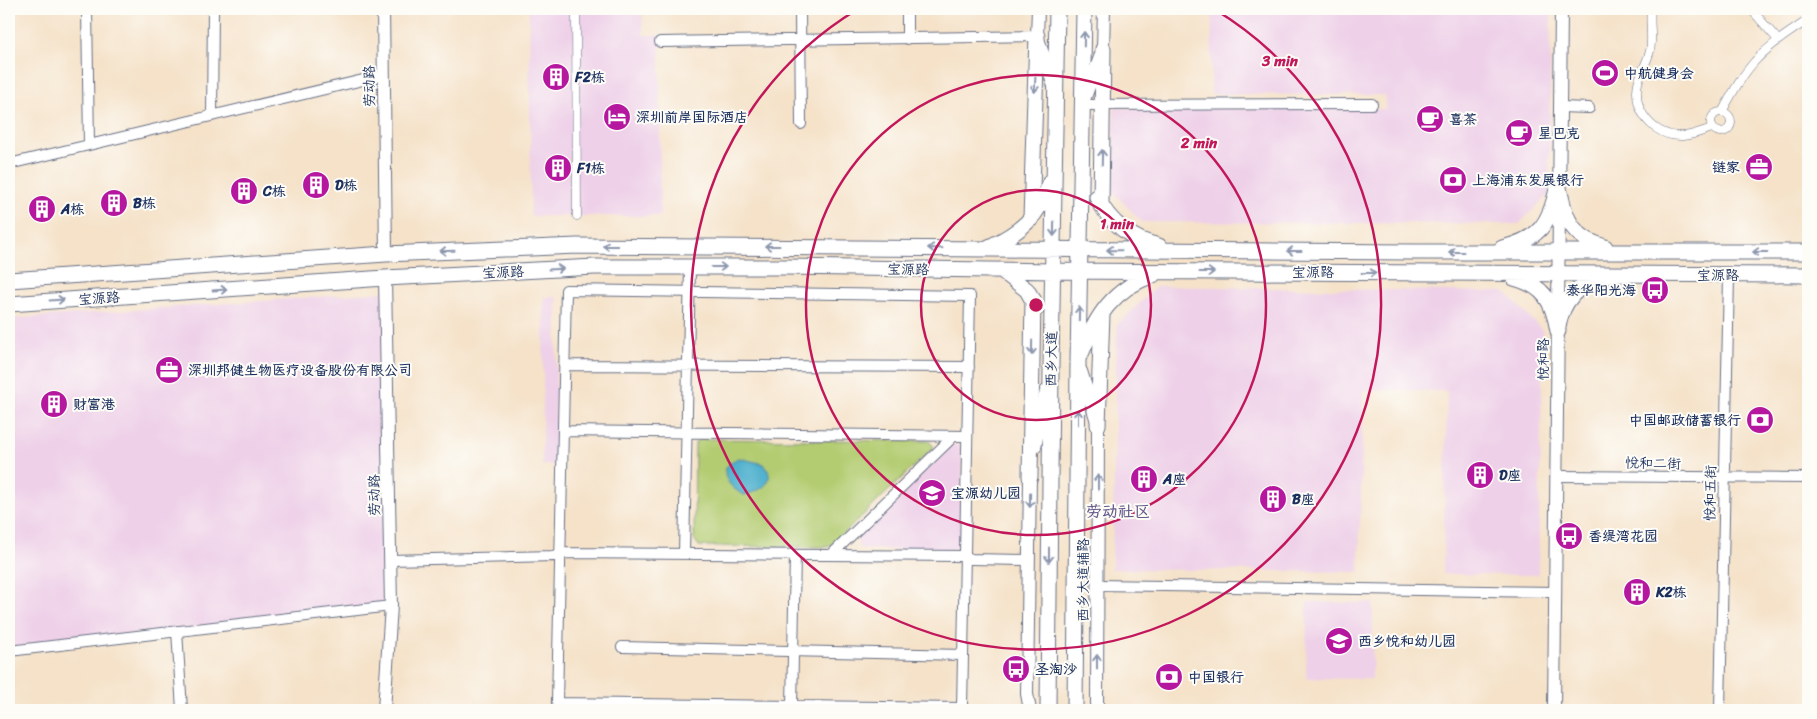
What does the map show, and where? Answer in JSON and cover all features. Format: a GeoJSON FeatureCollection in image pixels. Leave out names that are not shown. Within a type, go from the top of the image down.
{"type":"FeatureCollection","features":[{"type":"Feature","properties":{"kind":"main road","name":"西乡大道"},"geometry":{"type":"LineString","coordinates":[[1048,710],[1051,366],[1058,9]]}},
{"type":"Feature","properties":{"kind":"main road","name":"西乡大道"},"geometry":{"type":"LineString","coordinates":[[1075,710],[1084,9]]}},
{"type":"Feature","properties":{"kind":"main road"},"geometry":{"type":"LineString","coordinates":[[1030,219],[1037,36]]}},
{"type":"Feature","properties":{"kind":"main road"},"geometry":{"type":"LineString","coordinates":[[1101,206],[1103,49]]}},
{"type":"Feature","properties":{"kind":"main road"},"geometry":{"type":"LineString","coordinates":[[1082,153],[1088,177],[1101,206],[1120,228],[1134,237],[1152,244],[1180,251]]}},
{"type":"Feature","properties":{"kind":"main road"},"geometry":{"type":"LineString","coordinates":[[986,249],[1020,230],[1030,219],[1044,198],[1050,184],[1055,159]]}},
{"type":"Feature","properties":{"kind":"main road"},"geometry":{"type":"LineString","coordinates":[[1558,183],[1563,208],[1568,220],[1583,239],[1593,244],[1631,251]]}},
{"type":"Feature","properties":{"kind":"main road"},"geometry":{"type":"LineString","coordinates":[[1485,252],[1522,241],[1542,228],[1551,213],[1558,183]]}},
{"type":"Feature","properties":{"kind":"main road","name":"宝源路"},"geometry":{"type":"LineString","coordinates":[[9,280],[386,254],[577,246],[1180,251],[1808,252]]}},
{"type":"Feature","properties":{"kind":"main road"},"geometry":{"type":"LineString","coordinates":[[958,249],[967,253],[969,260],[966,266],[958,270]]}},
{"type":"Feature","properties":{"kind":"main road","name":"宝源路"},"geometry":{"type":"LineString","coordinates":[[9,304],[385,278],[594,267],[1729,276],[1808,275]]}},
{"type":"Feature","properties":{"kind":"main road"},"geometry":{"type":"LineString","coordinates":[[1001,270],[1019,283],[1033,299],[1042,323],[1051,366]]}},
{"type":"Feature","properties":{"kind":"main road"},"geometry":{"type":"LineString","coordinates":[[1078,363],[1084,345],[1111,299],[1139,280],[1153,275],[1182,271]]}},
{"type":"Feature","properties":{"kind":"main road"},"geometry":{"type":"LineString","coordinates":[[1478,274],[1529,282],[1551,304],[1558,331]]}},
{"type":"Feature","properties":{"kind":"main road"},"geometry":{"type":"LineString","coordinates":[[1558,331],[1564,306],[1577,290],[1599,279],[1620,275]]}},
{"type":"Feature","properties":{"kind":"main road"},"geometry":{"type":"LineString","coordinates":[[1030,477],[1033,299]]}},
{"type":"Feature","properties":{"kind":"main road"},"geometry":{"type":"LineString","coordinates":[[1098,425],[1102,312]]}},
{"type":"Feature","properties":{"kind":"street"},"geometry":{"type":"LineString","coordinates":[[87,9],[89,145]]}},
{"type":"Feature","properties":{"kind":"street"},"geometry":{"type":"LineString","coordinates":[[212,116],[213,9]]}},
{"type":"Feature","properties":{"kind":"street","name":"劳动路"},"geometry":{"type":"LineString","coordinates":[[384,9],[386,254]]}},
{"type":"Feature","properties":{"kind":"street"},"geometry":{"type":"LineString","coordinates":[[576,9],[578,216]]}},
{"type":"Feature","properties":{"kind":"street"},"geometry":{"type":"LineString","coordinates":[[800,9],[801,124]]}},
{"type":"Feature","properties":{"kind":"street"},"geometry":{"type":"LineString","coordinates":[[906,39],[907,9]]}},
{"type":"Feature","properties":{"kind":"street"},"geometry":{"type":"LineString","coordinates":[[1038,9],[1037,36],[1056,93]]}},
{"type":"Feature","properties":{"kind":"street"},"geometry":{"type":"LineString","coordinates":[[1104,9],[1103,49],[1082,105],[1372,104]]}},
{"type":"Feature","properties":{"kind":"street","name":"悦和路"},"geometry":{"type":"LineString","coordinates":[[1554,710],[1558,331],[1557,251],[1562,9]]}},
{"type":"Feature","properties":{"kind":"street"},"geometry":{"type":"LineString","coordinates":[[1651,9],[1651,49],[1638,82],[1636,97],[1645,119],[1652,126],[1672,135],[1683,136],[1712,128],[1718,132],[1730,128],[1730,118],[1722,112]]}},
{"type":"Feature","properties":{"kind":"street"},"geometry":{"type":"LineString","coordinates":[[1751,9],[1778,40]]}},
{"type":"Feature","properties":{"kind":"street"},"geometry":{"type":"LineString","coordinates":[[1712,128],[1711,120],[1713,115],[1722,112],[1737,86],[1756,60],[1778,40],[1808,20]]}},
{"type":"Feature","properties":{"kind":"street"},"geometry":{"type":"LineString","coordinates":[[660,42],[1037,36]]}},
{"type":"Feature","properties":{"kind":"street"},"geometry":{"type":"LineString","coordinates":[[9,164],[384,75]]}},
{"type":"Feature","properties":{"kind":"street"},"geometry":{"type":"LineString","coordinates":[[1560,107],[1589,108]]}},
{"type":"Feature","properties":{"kind":"street"},"geometry":{"type":"LineString","coordinates":[[684,554],[690,267]]}},
{"type":"Feature","properties":{"kind":"street","name":"悦和五街"},"geometry":{"type":"LineString","coordinates":[[1720,710],[1729,276]]}},
{"type":"Feature","properties":{"kind":"street","name":"劳动路"},"geometry":{"type":"LineString","coordinates":[[384,710],[391,606],[385,278]]}},
{"type":"Feature","properties":{"kind":"street"},"geometry":{"type":"LineString","coordinates":[[566,290],[689,292],[970,296],[962,708],[557,703],[566,290]]}},
{"type":"Feature","properties":{"kind":"street","name":"西乡大道辅路"},"geometry":{"type":"LineString","coordinates":[[1078,363],[1098,425],[1097,710]]}},
{"type":"Feature","properties":{"kind":"street"},"geometry":{"type":"LineString","coordinates":[[564,365],[969,367]]}},
{"type":"Feature","properties":{"kind":"street"},"geometry":{"type":"LineString","coordinates":[[1030,710],[1027,694],[1030,477],[1051,366]]}},
{"type":"Feature","properties":{"kind":"street"},"geometry":{"type":"LineString","coordinates":[[563,432],[967,436]]}},
{"type":"Feature","properties":{"kind":"street"},"geometry":{"type":"LineString","coordinates":[[830,555],[954,436]]}},
{"type":"Feature","properties":{"kind":"street","name":"悦和二街"},"geometry":{"type":"LineString","coordinates":[[1557,476],[1808,478]]}},
{"type":"Feature","properties":{"kind":"street"},"geometry":{"type":"LineString","coordinates":[[390,560],[554,556],[560,553],[965,556],[971,559],[1029,560]]}},
{"type":"Feature","properties":{"kind":"street"},"geometry":{"type":"LineString","coordinates":[[792,706],[795,555]]}},
{"type":"Feature","properties":{"kind":"street"},"geometry":{"type":"LineString","coordinates":[[1098,585],[1556,592]]}},
{"type":"Feature","properties":{"kind":"street"},"geometry":{"type":"LineString","coordinates":[[9,651],[391,606]]}},
{"type":"Feature","properties":{"kind":"street"},"geometry":{"type":"LineString","coordinates":[[177,631],[182,710]]}},
{"type":"Feature","properties":{"kind":"street"},"geometry":{"type":"LineString","coordinates":[[622,647],[963,655]]}},
{"type":"Feature","properties":{"kind":"shaded area"},"geometry":{"type":"Polygon","coordinates":[[[529,9],[642,9],[643,35],[660,35],[660,216],[531,216],[529,9]]]}},
{"type":"Feature","properties":{"kind":"shaded area"},"geometry":{"type":"Polygon","coordinates":[[[1212,9],[1551,9],[1549,194],[1519,224],[1142,222],[1113,192],[1114,108],[1385,109],[1385,95],[1211,94],[1212,9]]]}},
{"type":"Feature","properties":{"kind":"shaded area"},"geometry":{"type":"Polygon","coordinates":[[[1157,286],[1505,292],[1543,331],[1538,575],[1443,574],[1447,391],[1363,390],[1359,572],[1112,569],[1117,325],[1157,286]]]}},
{"type":"Feature","properties":{"kind":"shaded area"},"geometry":{"type":"Polygon","coordinates":[[[385,292],[391,606],[9,648],[9,319],[385,292]]]}},
{"type":"Feature","properties":{"kind":"shaded area"},"geometry":{"type":"Polygon","coordinates":[[[544,297],[557,297],[555,465],[542,465],[544,297]]]}},
{"type":"Feature","properties":{"kind":"shaded area","name":"宝源幼儿园"},"geometry":{"type":"Polygon","coordinates":[[[955,444],[962,447],[962,541],[953,550],[862,549],[859,547],[858,536],[951,445],[955,444]]]}},
{"type":"Feature","properties":{"kind":"shaded area","name":"西乡悦和幼儿园"},"geometry":{"type":"Polygon","coordinates":[[[1307,602],[1373,603],[1372,679],[1306,678],[1307,602]]]}},
{"type":"Feature","properties":{"kind":"green space"},"geometry":{"type":"Polygon","coordinates":[[[700,439],[929,441],[934,447],[832,545],[827,547],[699,546],[694,539],[695,443],[700,439]]]}},
{"type":"Feature","properties":{"kind":"water"},"geometry":{"type":"Polygon","coordinates":[[[739,458],[764,464],[769,476],[766,485],[744,495],[728,482],[725,472],[727,466],[739,458]]]}},
{"type":"Feature","properties":{"kind":"place","name":"中航健身会"},"geometry":{"type":"Point","coordinates":[1605,73]}},
{"type":"Feature","properties":{"kind":"place","name":"F2栋"},"geometry":{"type":"Point","coordinates":[556,77]}},
{"type":"Feature","properties":{"kind":"place","name":"深圳前岸国际酒店"},"geometry":{"type":"Point","coordinates":[617,117]}},
{"type":"Feature","properties":{"kind":"place","name":"喜茶"},"geometry":{"type":"Point","coordinates":[1430,119]}},
{"type":"Feature","properties":{"kind":"place","name":"星巴克"},"geometry":{"type":"Point","coordinates":[1519,133]}},
{"type":"Feature","properties":{"kind":"place","name":"链家"},"geometry":{"type":"Point","coordinates":[1759,167]}},
{"type":"Feature","properties":{"kind":"place","name":"F1栋"},"geometry":{"type":"Point","coordinates":[558,168]}},
{"type":"Feature","properties":{"kind":"place","name":"上海浦东发展银行"},"geometry":{"type":"Point","coordinates":[1453,180]}},
{"type":"Feature","properties":{"kind":"place","name":"D栋"},"geometry":{"type":"Point","coordinates":[316,185]}},
{"type":"Feature","properties":{"kind":"place","name":"C栋"},"geometry":{"type":"Point","coordinates":[244,191]}},
{"type":"Feature","properties":{"kind":"place","name":"B栋"},"geometry":{"type":"Point","coordinates":[114,203]}},
{"type":"Feature","properties":{"kind":"place","name":"A栋"},"geometry":{"type":"Point","coordinates":[42,209]}},
{"type":"Feature","properties":{"kind":"place","name":"泰华阳光海"},"geometry":{"type":"Point","coordinates":[1655,290]}},
{"type":"Feature","properties":{"kind":"place","name":"深圳邦健生物医疗设备股份有限公司"},"geometry":{"type":"Point","coordinates":[169,370]}},
{"type":"Feature","properties":{"kind":"place","name":"财富港"},"geometry":{"type":"Point","coordinates":[54,404]}},
{"type":"Feature","properties":{"kind":"place","name":"中国邮政储蓄银行"},"geometry":{"type":"Point","coordinates":[1760,420]}},
{"type":"Feature","properties":{"kind":"place","name":"D座"},"geometry":{"type":"Point","coordinates":[1480,475]}},
{"type":"Feature","properties":{"kind":"place","name":"A座"},"geometry":{"type":"Point","coordinates":[1144,479]}},
{"type":"Feature","properties":{"kind":"place","name":"宝源幼儿园"},"geometry":{"type":"Point","coordinates":[932,493]}},
{"type":"Feature","properties":{"kind":"place","name":"B座"},"geometry":{"type":"Point","coordinates":[1273,499]}},
{"type":"Feature","properties":{"kind":"place","name":"香缇湾花园"},"geometry":{"type":"Point","coordinates":[1569,536]}},
{"type":"Feature","properties":{"kind":"place","name":"K2栋"},"geometry":{"type":"Point","coordinates":[1637,592]}},
{"type":"Feature","properties":{"kind":"place","name":"西乡悦和幼儿园"},"geometry":{"type":"Point","coordinates":[1339,641]}},
{"type":"Feature","properties":{"kind":"place","name":"圣淘沙"},"geometry":{"type":"Point","coordinates":[1016,669]}},
{"type":"Feature","properties":{"kind":"place","name":"中国银行"},"geometry":{"type":"Point","coordinates":[1169,677]}},
{"type":"Feature","properties":{"kind":"district","name":"劳动社区"},"geometry":{"type":"Point","coordinates":[1118,511]}}]}
